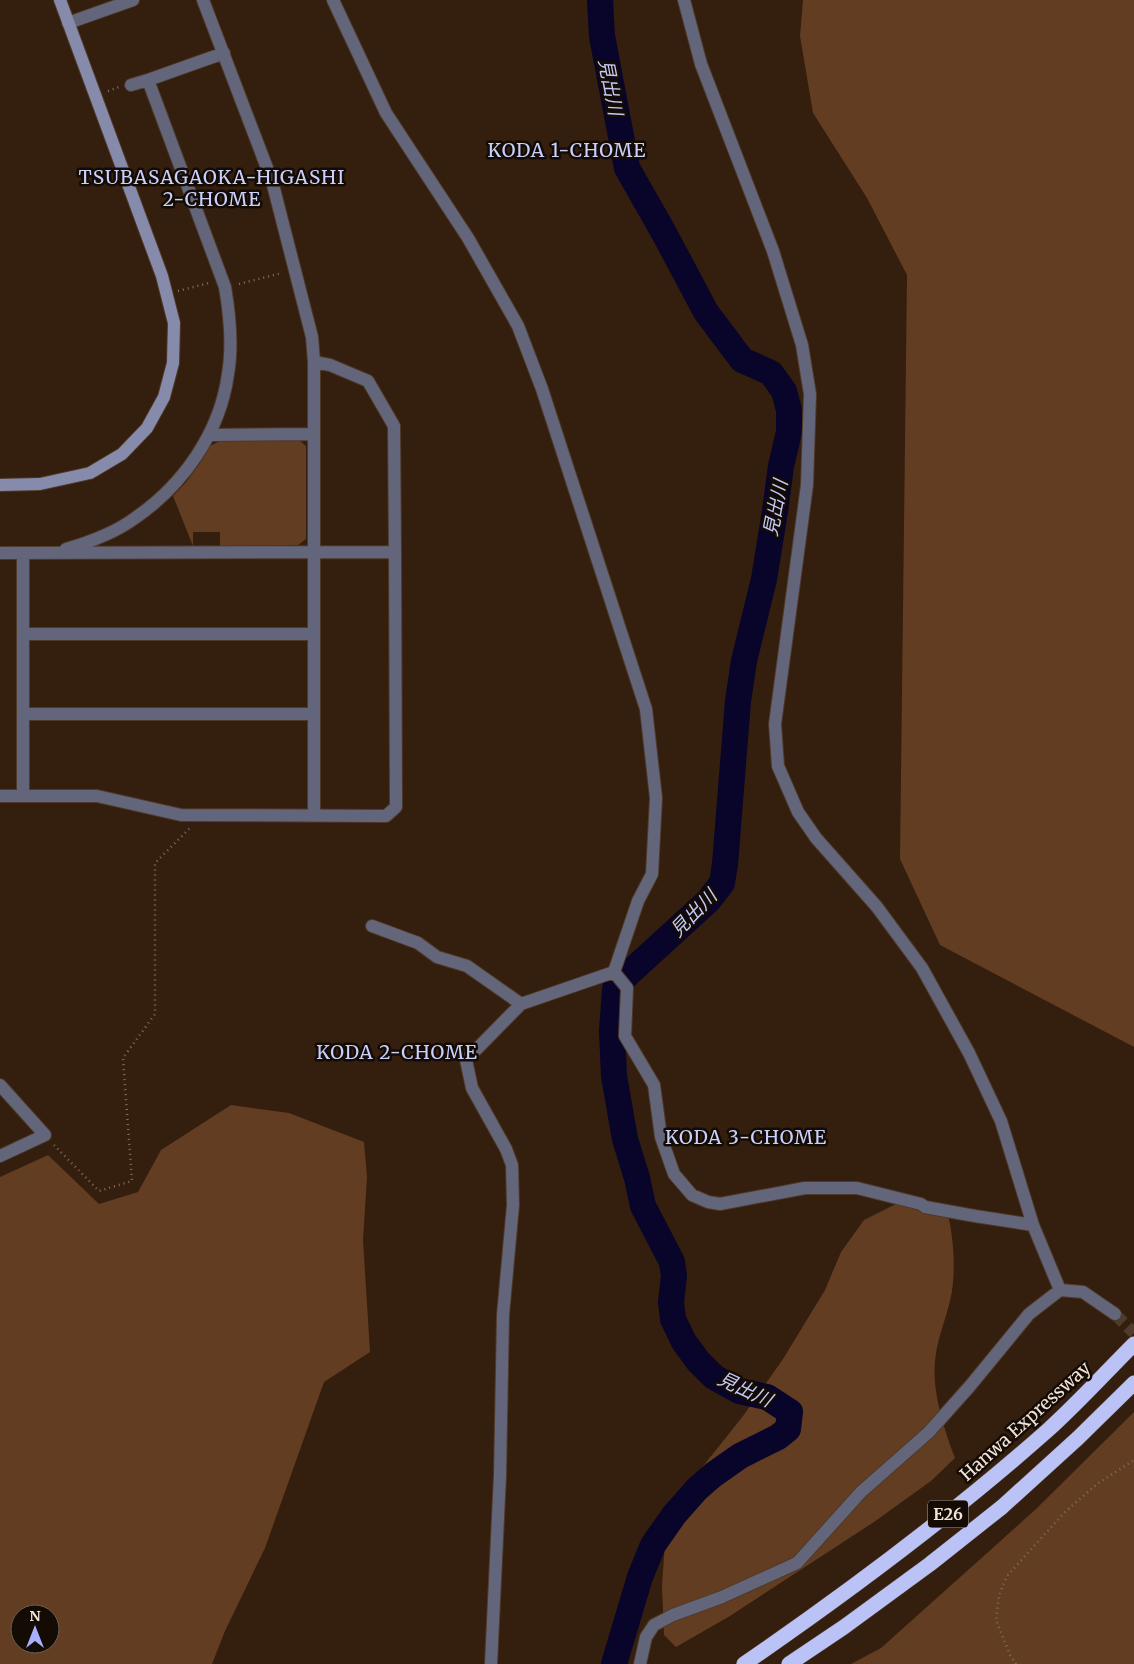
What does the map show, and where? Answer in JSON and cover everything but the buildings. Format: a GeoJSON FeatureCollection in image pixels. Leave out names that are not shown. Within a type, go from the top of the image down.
{"type":"FeatureCollection","features":[{"type":"Feature","properties":{"kind":"highway","name":"Hanwa Expressway"},"geometry":{"type":"LineString","coordinates":[[744,1664],[825,1608],[908,1546],[982,1487],[1049,1428],[1134,1344]]}},
{"type":"Feature","properties":{"kind":"highway","name":"E26"},"geometry":{"type":"LineString","coordinates":[[789,1664],[875,1604],[1002,1507],[1078,1438],[1134,1383]]}},
{"type":"Feature","properties":{"kind":"street"},"geometry":{"type":"LineString","coordinates":[[0,485],[40,484],[90,473],[122,454],[147,428],[164,397],[173,363],[174,323],[162,276],[60,0]]}},
{"type":"Feature","properties":{"kind":"street"},"geometry":{"type":"LineString","coordinates":[[68,23],[119,2],[133,0]]}},
{"type":"Feature","properties":{"kind":"street"},"geometry":{"type":"LineString","coordinates":[[204,0],[272,181],[312,337],[314,362],[314,816]]}},
{"type":"Feature","properties":{"kind":"street"},"geometry":{"type":"LineString","coordinates":[[334,0],[386,113],[468,238],[518,326],[542,388],[646,709],[656,798],[652,874],[638,902],[614,972]]}},
{"type":"Feature","properties":{"kind":"street"},"geometry":{"type":"LineString","coordinates":[[684,0],[701,64],[773,251],[802,345],[810,394],[807,485],[775,724],[778,766],[798,812],[816,838],[877,907],[922,968],[969,1053],[1001,1120],[1033,1225],[1060,1290]]}},
{"type":"Feature","properties":{"kind":"street"},"geometry":{"type":"LineString","coordinates":[[131,86],[224,53]]}},
{"type":"Feature","properties":{"kind":"street"},"geometry":{"type":"LineString","coordinates":[[54,553],[94,540],[134,519],[159,500],[184,474],[210,434],[224,399],[229,374],[231,343],[224,283],[148,80]]}},
{"type":"Feature","properties":{"kind":"street"},"geometry":{"type":"LineString","coordinates":[[0,796],[97,796],[181,815],[386,816],[396,807],[394,426],[368,381],[330,365],[314,362]]}},
{"type":"Feature","properties":{"kind":"street"},"geometry":{"type":"LineString","coordinates":[[210,434],[314,434]]}},
{"type":"Feature","properties":{"kind":"street"},"geometry":{"type":"LineString","coordinates":[[0,553],[395,552]]}},
{"type":"Feature","properties":{"kind":"street"},"geometry":{"type":"LineString","coordinates":[[23,553],[23,796]]}},
{"type":"Feature","properties":{"kind":"street"},"geometry":{"type":"LineString","coordinates":[[23,634],[314,634]]}},
{"type":"Feature","properties":{"kind":"street"},"geometry":{"type":"LineString","coordinates":[[24,714],[314,714]]}},
{"type":"Feature","properties":{"kind":"street"},"geometry":{"type":"LineString","coordinates":[[372,926],[418,943],[438,957],[467,966],[521,1004]]}},
{"type":"Feature","properties":{"kind":"street"},"geometry":{"type":"LineString","coordinates":[[614,972],[627,988],[625,1036],[654,1085],[661,1137],[674,1174],[692,1195],[708,1202],[720,1204],[805,1188],[857,1188],[934,1208],[1033,1225]]}},
{"type":"Feature","properties":{"kind":"street"},"geometry":{"type":"LineString","coordinates":[[491,1664],[500,1475],[503,1315],[513,1205],[512,1165],[506,1150],[472,1088],[466,1060],[521,1004],[614,972]]}},
{"type":"Feature","properties":{"kind":"street"},"geometry":{"type":"LineString","coordinates":[[0,1085],[45,1135],[0,1156]]}},
{"type":"Feature","properties":{"kind":"street"},"geometry":{"type":"LineString","coordinates":[[640,1664],[646,1637],[654,1625],[673,1615],[722,1597],[796,1562],[861,1492],[929,1432],[1029,1314],[1060,1290],[1083,1292],[1115,1314]]}},
{"type":"Feature","properties":{"kind":"path"},"geometry":{"type":"LineString","coordinates":[[95,96],[119,87],[131,86]]}},
{"type":"Feature","properties":{"kind":"path"},"geometry":{"type":"LineString","coordinates":[[167,294],[295,270]]}},
{"type":"Feature","properties":{"kind":"path"},"geometry":{"type":"LineString","coordinates":[[45,1135],[99,1191],[132,1181],[123,1058],[155,1014],[155,863],[204,815]]}},
{"type":"Feature","properties":{"kind":"path"},"geometry":{"type":"LineString","coordinates":[[1016,1664],[1010,1655],[996,1620],[999,1595],[1007,1576],[1064,1513],[1097,1484],[1134,1460]]}},
{"type":"Feature","properties":{"kind":"shaded area"},"geometry":{"type":"Polygon","coordinates":[[[803,0],[1134,0],[1134,1047],[940,945],[900,859],[907,275],[867,198],[813,113],[800,36],[803,0]]]}},
{"type":"Feature","properties":{"kind":"shaded area"},"geometry":{"type":"Polygon","coordinates":[[[220,441],[300,441],[306,446],[306,539],[298,545],[220,546],[220,532],[193,532],[193,546],[173,496],[187,481],[210,446],[220,441]]]}},
{"type":"Feature","properties":{"kind":"shaded area"},"geometry":{"type":"Polygon","coordinates":[[[231,1105],[289,1113],[364,1142],[367,1177],[363,1240],[370,1352],[324,1382],[265,1548],[225,1631],[212,1664],[0,1664],[0,1177],[48,1155],[99,1204],[138,1192],[161,1150],[231,1105]]]}},
{"type":"Feature","properties":{"kind":"shaded area"},"geometry":{"type":"Polygon","coordinates":[[[896,1204],[948,1214],[953,1248],[953,1283],[950,1303],[936,1351],[935,1385],[940,1410],[955,1458],[931,1481],[874,1522],[730,1616],[676,1647],[664,1635],[662,1586],[666,1527],[700,1470],[743,1416],[783,1359],[825,1290],[841,1252],[864,1220],[896,1204]]]}},
{"type":"Feature","properties":{"kind":"shaded area"},"geometry":{"type":"Polygon","coordinates":[[[1134,1412],[1134,1664],[851,1664],[881,1648],[1036,1509],[1134,1412]]]}},
{"type":"Feature","properties":{"kind":"waterway","name":"見出川"},"geometry":{"type":"LineString","coordinates":[[600,0],[602,36],[627,168],[706,312],[742,360],[771,373],[784,391],[789,410],[789,432],[781,466],[764,579],[744,661],[738,701],[722,883],[708,901],[627,975],[615,989],[612,1031],[614,1076],[625,1139],[643,1206],[672,1262],[674,1276],[671,1302],[673,1319],[684,1342],[698,1361],[714,1377],[739,1391],[767,1397],[790,1412],[788,1429],[778,1437],[740,1456],[713,1475],[697,1489],[674,1515],[653,1545],[640,1577],[614,1664]]}},
{"type":"Feature","properties":{"kind":"tunnel"},"geometry":{"type":"LineString","coordinates":[[1115,1314],[1134,1333]]}},
{"type":"Feature","properties":{"kind":"district","name":"KODA 1-CHOME"},"geometry":{"type":"Point","coordinates":[567,150]}},
{"type":"Feature","properties":{"kind":"district","name":"TSUBASAGAOKA-HIGASHI 2-CHOME"},"geometry":{"type":"Point","coordinates":[212,188]}},
{"type":"Feature","properties":{"kind":"district","name":"KODA 2-CHOME"},"geometry":{"type":"Point","coordinates":[397,1052]}},
{"type":"Feature","properties":{"kind":"district","name":"KODA 3-CHOME"},"geometry":{"type":"Point","coordinates":[746,1137]}}]}
